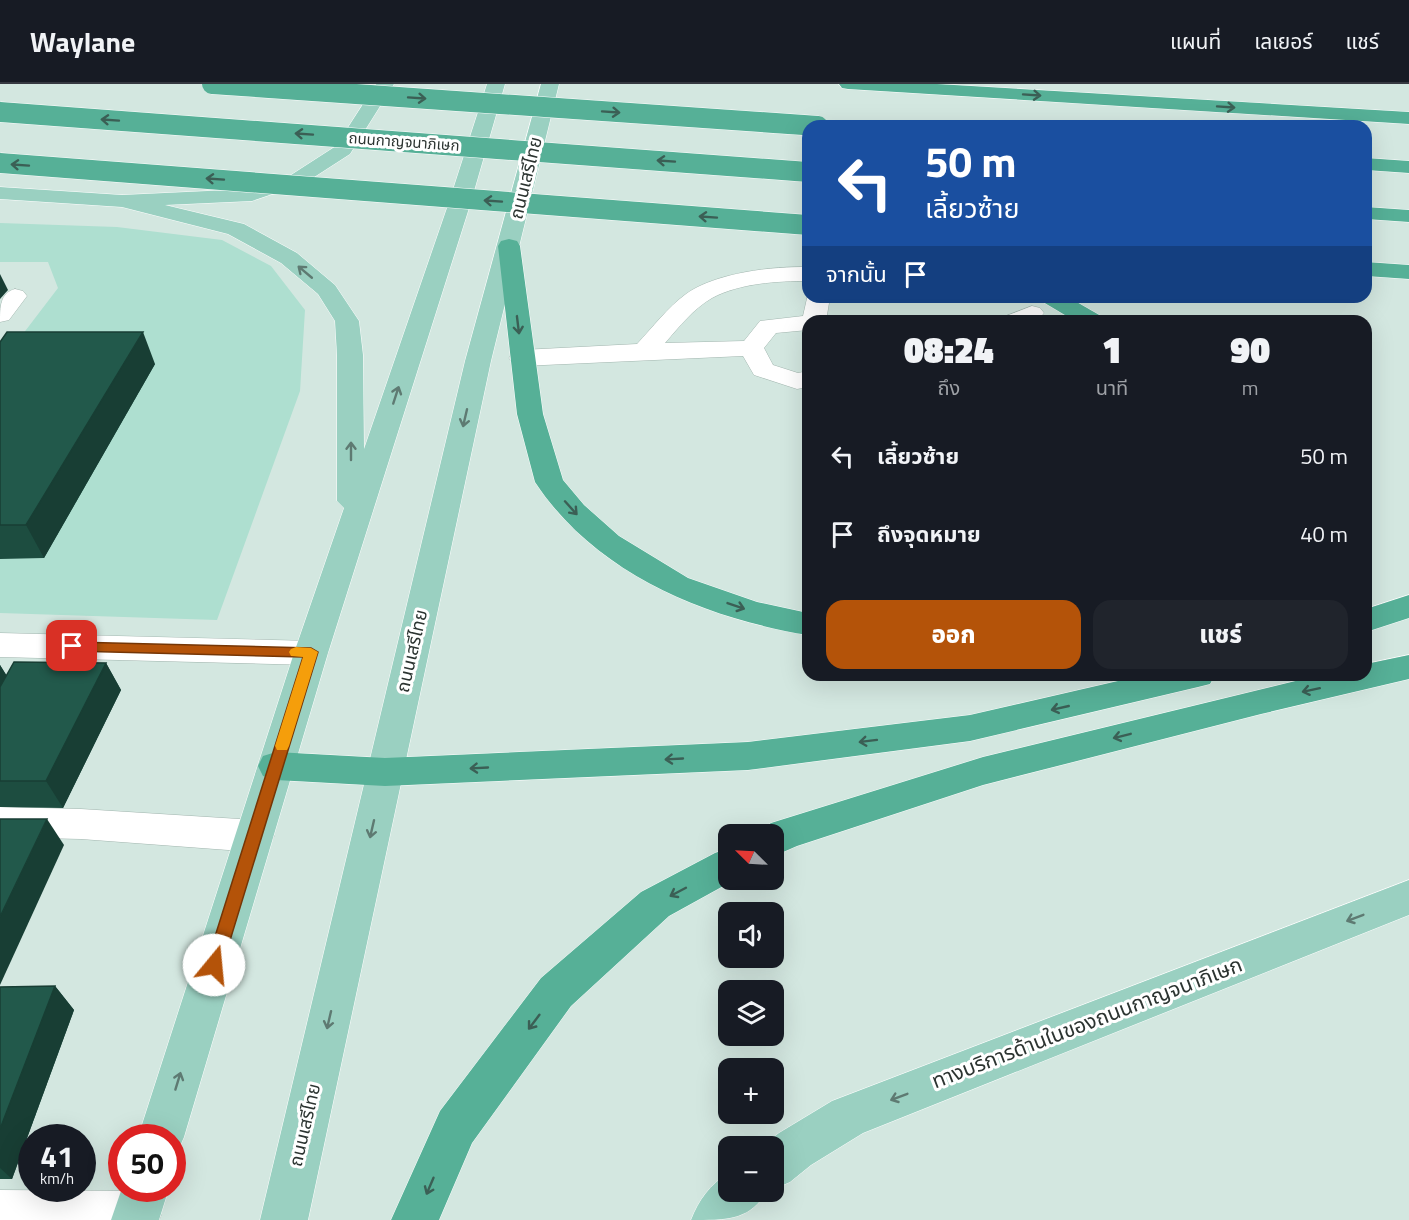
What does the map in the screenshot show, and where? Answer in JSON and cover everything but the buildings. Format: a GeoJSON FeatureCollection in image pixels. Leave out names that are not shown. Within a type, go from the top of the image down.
{"type":"FeatureCollection","features":[{"type":"Feature","properties":{"kind":"highway"},"geometry":{"type":"LineString","coordinates":[[212,84],[802,125]]}},
{"type":"Feature","properties":{"kind":"highway"},"geometry":{"type":"LineString","coordinates":[[848,84],[1409,118]]}},
{"type":"Feature","properties":{"kind":"highway"},"geometry":{"type":"LineString","coordinates":[[1329,95],[1409,106]]}},
{"type":"Feature","properties":{"kind":"highway","name":"ถนนกาญจนาภิเษก"},"geometry":{"type":"LineString","coordinates":[[0,112],[802,171]]}},
{"type":"Feature","properties":{"kind":"highway"},"geometry":{"type":"LineString","coordinates":[[0,163],[802,224]]}},
{"type":"Feature","properties":{"kind":"highway"},"geometry":{"type":"LineString","coordinates":[[1372,164],[1409,167]]}},
{"type":"Feature","properties":{"kind":"highway"},"geometry":{"type":"LineString","coordinates":[[1372,213],[1409,216]]}},
{"type":"Feature","properties":{"kind":"highway"},"geometry":{"type":"LineString","coordinates":[[739,219],[802,233]]}},
{"type":"Feature","properties":{"kind":"highway"},"geometry":{"type":"LineString","coordinates":[[509,246],[530,414],[549,483],[574,512],[608,543],[677,586],[753,612],[802,623]]}},
{"type":"Feature","properties":{"kind":"highway"},"geometry":{"type":"LineString","coordinates":[[1372,269],[1409,272]]}},
{"type":"Feature","properties":{"kind":"highway"},"geometry":{"type":"LineString","coordinates":[[1061,303],[1082,315]]}},
{"type":"Feature","properties":{"kind":"highway"},"geometry":{"type":"LineString","coordinates":[[1372,619],[1409,606]]}},
{"type":"Feature","properties":{"kind":"highway"},"geometry":{"type":"LineString","coordinates":[[1372,675],[1409,667]]}},
{"type":"Feature","properties":{"kind":"highway"},"geometry":{"type":"LineString","coordinates":[[276,766],[385,772],[748,756],[969,728],[1175,681]]}},
{"type":"Feature","properties":{"kind":"highway"},"geometry":{"type":"LineString","coordinates":[[983,771],[1181,681]]}},
{"type":"Feature","properties":{"kind":"highway"},"geometry":{"type":"LineString","coordinates":[[784,834],[983,771],[1261,700],[1346,681]]}},
{"type":"Feature","properties":{"kind":"highway"},"geometry":{"type":"LineString","coordinates":[[416,1220],[456,1127],[556,992],[656,904],[718,870]]}},
{"type":"Feature","properties":{"kind":"main road"},"geometry":{"type":"LineString","coordinates":[[0,193],[122,201],[252,195],[298,179],[343,150],[385,84]]}},
{"type":"Feature","properties":{"kind":"main road"},"geometry":{"type":"LineString","coordinates":[[165,1124],[311,652],[496,84]]}},
{"type":"Feature","properties":{"kind":"main road","name":"ถนนเสรีไทย"},"geometry":{"type":"LineString","coordinates":[[284,1220],[478,361],[550,84]]}},
{"type":"Feature","properties":{"kind":"main road"},"geometry":{"type":"LineString","coordinates":[[122,201],[236,229],[289,258],[327,290],[347,321],[350,356],[351,530]]}},
{"type":"Feature","properties":{"kind":"main road","name":"ทางบริการด้านในของถนนกาญจนาภิเษก"},"geometry":{"type":"LineString","coordinates":[[784,1158],[848,1117],[1409,897]]}},
{"type":"Feature","properties":{"kind":"main road"},"geometry":{"type":"LineString","coordinates":[[715,1220],[730,1202]]}},
{"type":"Feature","properties":{"kind":"street"},"geometry":{"type":"LineString","coordinates":[[644,351],[704,292],[744,281],[802,274]]}},
{"type":"Feature","properties":{"kind":"street"},"geometry":{"type":"LineString","coordinates":[[0,315],[15,296]]}},
{"type":"Feature","properties":{"kind":"street"},"geometry":{"type":"LineString","coordinates":[[522,358],[751,348],[769,326],[802,323]]}},
{"type":"Feature","properties":{"kind":"street"},"geometry":{"type":"LineString","coordinates":[[751,348],[763,370],[802,380]]}},
{"type":"Feature","properties":{"kind":"street"},"geometry":{"type":"LineString","coordinates":[[0,645],[311,652]]}},
{"type":"Feature","properties":{"kind":"street"},"geometry":{"type":"LineString","coordinates":[[0,822],[81,824],[255,836]]}},
{"type":"Feature","properties":{"kind":"street"},"geometry":{"type":"LineString","coordinates":[[0,1214],[139,1208]]}},
{"type":"Feature","properties":{"kind":"green space"},"geometry":{"type":"Polygon","coordinates":[[[0,223],[117,227],[222,240],[271,266],[305,310],[300,391],[217,620],[0,613],[0,364],[58,288],[48,262],[0,262],[0,223]]]}},
{"type":"Feature","properties":{"kind":"slow traffic"},"geometry":{"type":"LineString","coordinates":[[282,746],[311,652],[296,652]]}},
{"type":"Feature","properties":{"kind":"route"},"geometry":{"type":"LineString","coordinates":[[72,646],[311,652],[214,965]]}}]}
